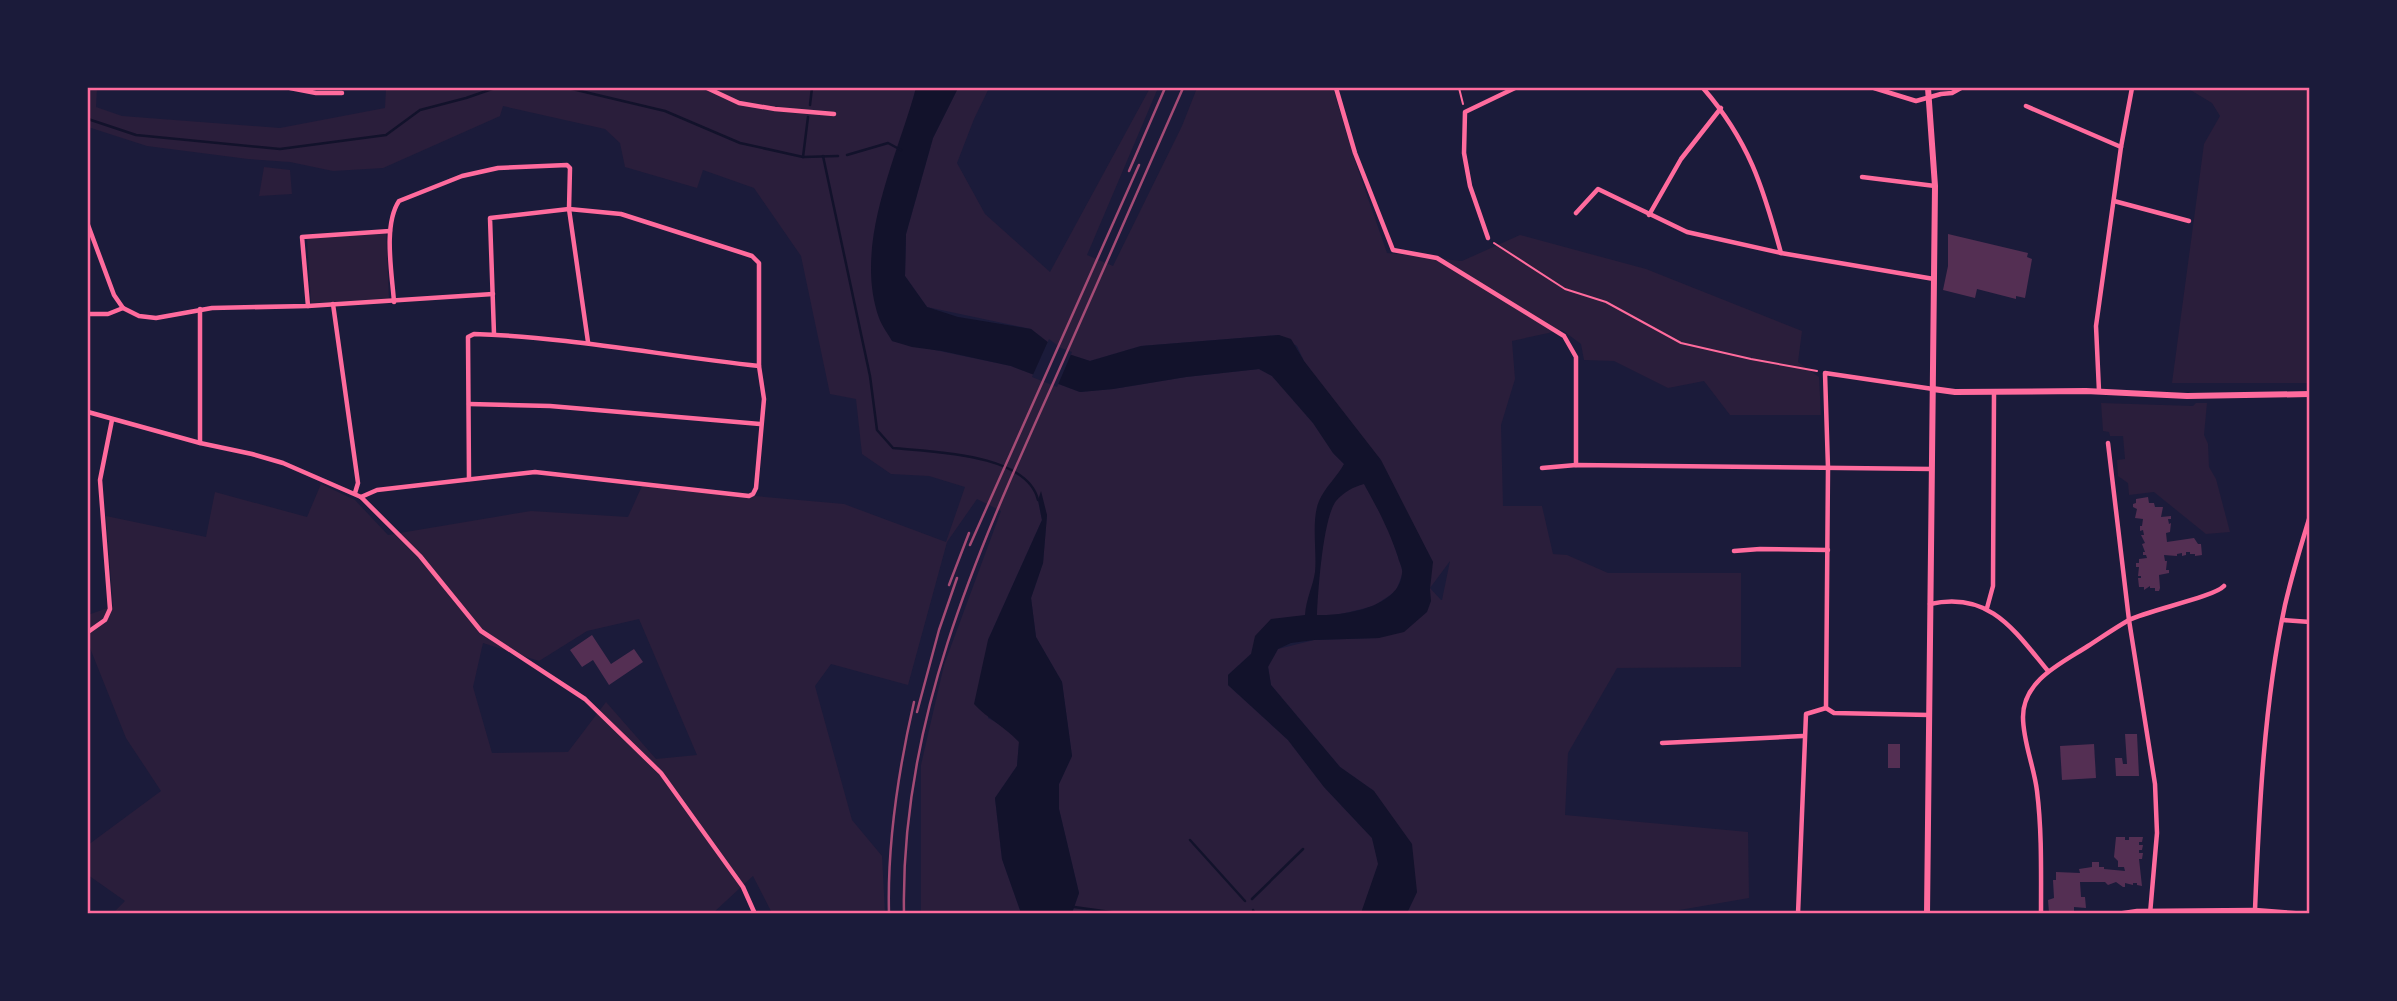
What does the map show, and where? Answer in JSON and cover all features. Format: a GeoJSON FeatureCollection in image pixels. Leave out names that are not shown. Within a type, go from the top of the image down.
{"type":"FeatureCollection","features":[{"type":"Feature","properties":{"kind":"main road"},"geometry":{"type":"LineString","coordinates":[[1927,914],[1935,186],[1928,88]]}},
{"type":"Feature","properties":{"kind":"main road"},"geometry":{"type":"LineString","coordinates":[[1933,389],[1955,392],[2099,391],[2199,396],[2309,394]]}},
{"type":"Feature","properties":{"kind":"street"},"geometry":{"type":"LineString","coordinates":[[290,88],[316,93],[342,93]]}},
{"type":"Feature","properties":{"kind":"street"},"geometry":{"type":"LineString","coordinates":[[707,88],[739,103],[834,114]]}},
{"type":"Feature","properties":{"kind":"street"},"geometry":{"type":"LineString","coordinates":[[1336,88],[1355,153],[1393,250],[1437,258],[1564,336],[1576,357],[1576,465]]}},
{"type":"Feature","properties":{"kind":"street"},"geometry":{"type":"LineString","coordinates":[[1488,238],[1470,186],[1464,153],[1465,112],[1515,88]]}},
{"type":"Feature","properties":{"kind":"street"},"geometry":{"type":"LineString","coordinates":[[1703,88],[1721,108],[1746,148],[1766,200],[1781,253]]}},
{"type":"Feature","properties":{"kind":"street"},"geometry":{"type":"LineString","coordinates":[[1874,88],[1910,101],[1952,93],[1961,88]]}},
{"type":"Feature","properties":{"kind":"street"},"geometry":{"type":"LineString","coordinates":[[2099,391],[2096,326],[2121,146],[2132,88]]}},
{"type":"Feature","properties":{"kind":"street"},"geometry":{"type":"LineString","coordinates":[[2026,106],[2121,146]]}},
{"type":"Feature","properties":{"kind":"street"},"geometry":{"type":"LineString","coordinates":[[1649,215],[1681,159],[1721,108]]}},
{"type":"Feature","properties":{"kind":"street"},"geometry":{"type":"LineString","coordinates":[[394,302],[390,230],[393,210],[399,201],[463,176],[498,168],[567,165],[570,167],[569,209],[588,342]]}},
{"type":"Feature","properties":{"kind":"street"},"geometry":{"type":"LineString","coordinates":[[1862,177],[1935,186]]}},
{"type":"Feature","properties":{"kind":"street"},"geometry":{"type":"LineString","coordinates":[[1576,213],[1598,189],[1687,232],[1781,253],[1934,279]]}},
{"type":"Feature","properties":{"kind":"street"},"geometry":{"type":"LineString","coordinates":[[2114,201],[2189,221]]}},
{"type":"Feature","properties":{"kind":"street"},"geometry":{"type":"LineString","coordinates":[[361,498],[377,490],[535,472],[749,496],[753,494],[756,488],[764,399],[760,366],[759,263],[752,256],[621,214],[569,209],[490,218],[494,334]]}},
{"type":"Feature","properties":{"kind":"street"},"geometry":{"type":"LineString","coordinates":[[88,226],[114,295],[123,308],[139,316],[156,318],[200,309],[394,302],[493,294]]}},
{"type":"Feature","properties":{"kind":"street"},"geometry":{"type":"LineString","coordinates":[[308,306],[302,236],[390,230]]}},
{"type":"Feature","properties":{"kind":"street"},"geometry":{"type":"LineString","coordinates":[[333,304],[358,483],[355,494]]}},
{"type":"Feature","properties":{"kind":"street"},"geometry":{"type":"LineString","coordinates":[[88,314],[108,314],[123,308]]}},
{"type":"Feature","properties":{"kind":"street"},"geometry":{"type":"LineString","coordinates":[[200,309],[200,443]]}},
{"type":"Feature","properties":{"kind":"street"},"geometry":{"type":"LineString","coordinates":[[469,480],[468,337],[474,334],[588,342],[691,359],[760,366]]}},
{"type":"Feature","properties":{"kind":"street"},"geometry":{"type":"LineString","coordinates":[[1826,708],[1828,468],[1825,373],[1933,389]]}},
{"type":"Feature","properties":{"kind":"street"},"geometry":{"type":"LineString","coordinates":[[1987,608],[1993,586],[1994,392]]}},
{"type":"Feature","properties":{"kind":"street"},"geometry":{"type":"LineString","coordinates":[[469,404],[571,407],[760,424]]}},
{"type":"Feature","properties":{"kind":"street"},"geometry":{"type":"LineString","coordinates":[[88,412],[283,463],[361,498],[420,556],[481,631],[585,699],[661,774],[743,887],[755,914]]}},
{"type":"Feature","properties":{"kind":"street"},"geometry":{"type":"LineString","coordinates":[[88,632],[105,620],[110,609],[100,480],[112,420]]}},
{"type":"Feature","properties":{"kind":"street"},"geometry":{"type":"LineString","coordinates":[[2108,443],[2129,620],[2156,796],[2157,833],[2150,912]]}},
{"type":"Feature","properties":{"kind":"street"},"geometry":{"type":"LineString","coordinates":[[1542,468],[1576,465],[1932,469]]}},
{"type":"Feature","properties":{"kind":"street"},"geometry":{"type":"LineString","coordinates":[[2256,910],[2265,751],[2283,620],[2309,516]]}},
{"type":"Feature","properties":{"kind":"street"},"geometry":{"type":"LineString","coordinates":[[1734,551],[1828,550]]}},
{"type":"Feature","properties":{"kind":"street"},"geometry":{"type":"LineString","coordinates":[[2041,914],[2037,792],[2023,715],[2033,688],[2049,671],[2129,620],[2187,600],[2214,594],[2224,586]]}},
{"type":"Feature","properties":{"kind":"street"},"geometry":{"type":"LineString","coordinates":[[1930,604],[1966,601],[1987,608],[2012,627],[2049,671]]}},
{"type":"Feature","properties":{"kind":"street"},"geometry":{"type":"LineString","coordinates":[[2283,620],[2309,622]]}},
{"type":"Feature","properties":{"kind":"street"},"geometry":{"type":"LineString","coordinates":[[1798,914],[1803,736],[1806,714],[1826,708],[1834,713],[1929,715]]}},
{"type":"Feature","properties":{"kind":"street"},"geometry":{"type":"LineString","coordinates":[[1662,743],[1803,736]]}},
{"type":"Feature","properties":{"kind":"street"},"geometry":{"type":"LineString","coordinates":[[2117,914],[2256,910],[2306,914]]}},
{"type":"Feature","properties":{"kind":"path"},"geometry":{"type":"LineString","coordinates":[[1459,88],[1465,112]]}},
{"type":"Feature","properties":{"kind":"path"},"geometry":{"type":"LineString","coordinates":[[1488,238],[1565,289],[1606,302],[1681,343],[1825,373]]}},
{"type":"Feature","properties":{"kind":"shaded area"},"geometry":{"type":"Polygon","coordinates":[[[88,88],[97,88],[96,107],[122,116],[280,128],[385,108],[386,88],[916,88],[910,110],[892,341],[1011,366],[1080,392],[1259,369],[1272,376],[1313,423],[1333,453],[1363,482],[1388,527],[1403,572],[1396,591],[1374,606],[1333,616],[1251,654],[1228,675],[1228,685],[1288,740],[1324,787],[1372,838],[1379,864],[1361,914],[1072,913],[1079,893],[1059,809],[1059,784],[1072,756],[1062,682],[1036,637],[1031,598],[1043,563],[1047,515],[1038,500],[1042,520],[988,640],[988,718],[1005,727],[1019,742],[1017,766],[995,798],[1002,859],[1021,913],[921,913],[921,765],[944,665],[1001,511],[977,499],[947,542],[908,685],[831,664],[815,686],[852,820],[882,856],[885,913],[772,913],[753,876],[713,913],[113,913],[125,901],[88,875],[88,845],[161,791],[126,738],[88,643],[88,615],[113,606],[106,516],[206,537],[215,492],[307,517],[321,484],[355,500],[388,535],[531,511],[628,517],[642,486],[844,504],[946,542],[965,487],[929,476],[891,474],[862,454],[856,399],[830,394],[801,256],[754,188],[703,170],[697,188],[625,167],[620,143],[605,129],[503,106],[500,116],[383,168],[333,171],[290,162],[147,146],[88,127],[88,88]],[[639,619],[587,631],[539,661],[483,643],[473,687],[492,753],[568,752],[606,702],[656,759],[697,755],[639,619]]]}},
{"type":"Feature","properties":{"kind":"shaded area"},"geometry":{"type":"Polygon","coordinates":[[[916,88],[958,88],[933,138],[906,234],[905,276],[927,307],[958,317],[1031,329],[1059,351],[1090,361],[1141,346],[1279,335],[1291,339],[1304,361],[1381,460],[1433,562],[1431,601],[1427,612],[1404,632],[1379,638],[1291,643],[1278,649],[1268,667],[1271,685],[1340,767],[1374,791],[1412,844],[1417,892],[1407,913],[1361,913],[1378,864],[1372,838],[1324,787],[1288,740],[1228,685],[1228,675],[1251,654],[1255,636],[1271,619],[1305,615],[1315,572],[1317,509],[1322,496],[1344,464],[1272,376],[1259,369],[1080,392],[1011,366],[892,341],[879,318],[872,290],[871,261],[881,202],[916,88]],[[1364,484],[1345,492],[1331,510],[1322,555],[1317,615],[1341,614],[1369,607],[1392,594],[1399,585],[1402,573],[1395,547],[1364,484]]]}},
{"type":"Feature","properties":{"kind":"shaded area"},"geometry":{"type":"Polygon","coordinates":[[[958,88],[989,88],[957,163],[985,214],[1050,272],[1150,88],[1158,88],[1087,255],[1113,266],[1182,126],[1197,88],[1333,88],[1387,253],[1462,261],[1520,235],[1646,269],[1802,331],[1798,362],[1819,377],[1821,415],[1730,415],[1704,381],[1668,388],[1614,361],[1584,360],[1581,344],[1562,330],[1512,341],[1515,379],[1501,425],[1503,506],[1542,506],[1553,554],[1567,555],[1608,573],[1741,573],[1741,667],[1617,668],[1568,753],[1565,815],[1748,832],[1749,898],[1662,913],[1407,913],[1417,892],[1374,791],[1340,767],[1271,685],[1268,666],[1278,649],[1314,640],[1379,638],[1433,562],[1408,515],[1304,361],[1297,346],[1279,335],[1141,346],[1090,361],[1059,351],[1031,329],[927,307],[905,276],[906,234],[933,138],[958,88]],[[1450,561],[1430,588],[1442,600],[1450,561]]]}},
{"type":"Feature","properties":{"kind":"shaded area"},"geometry":{"type":"Polygon","coordinates":[[[2187,88],[2309,88],[2309,383],[2172,383],[2204,144],[2220,116],[2212,103],[2187,88]]]}},
{"type":"Feature","properties":{"kind":"shaded area"},"geometry":{"type":"Polygon","coordinates":[[[264,167],[290,170],[292,194],[259,196],[264,167]]]}},
{"type":"Feature","properties":{"kind":"shaded area"},"geometry":{"type":"Polygon","coordinates":[[[386,232],[389,299],[311,303],[307,238],[386,232]]]}},
{"type":"Feature","properties":{"kind":"shaded area"},"geometry":{"type":"Polygon","coordinates":[[[2101,403],[2193,406],[2196,403],[2207,403],[2204,435],[2208,444],[2209,467],[2216,479],[2230,532],[2206,534],[2154,492],[2129,495],[2128,483],[2118,476],[2117,460],[2125,459],[2123,436],[2110,436],[2109,432],[2103,431],[2101,403]]]}},
{"type":"Feature","properties":{"kind":"shaded area"},"geometry":{"type":"Polygon","coordinates":[[[1041,491],[1047,515],[1043,563],[1031,598],[1036,637],[1062,682],[1072,756],[1059,784],[1059,809],[1079,893],[1072,913],[1021,913],[1002,859],[995,798],[1017,766],[1019,742],[974,704],[988,640],[1042,520],[1038,500],[1041,491]]]}},
{"type":"Feature","properties":{"kind":"pier"},"geometry":{"type":"Polygon","coordinates":[[[1049,339],[1072,352],[1057,387],[1032,377],[1049,339]]]}},
{"type":"Feature","properties":{"kind":"building"},"geometry":{"type":"Polygon","coordinates":[[[1948,234],[2028,253],[2027,257],[2032,259],[2025,298],[2016,296],[2016,299],[1977,289],[1975,298],[1943,290],[1948,266],[1948,234]]]}},
{"type":"Feature","properties":{"kind":"building"},"geometry":{"type":"Polygon","coordinates":[[[2148,497],[2149,503],[2154,503],[2155,507],[2163,507],[2161,517],[2171,516],[2171,519],[2168,519],[2169,524],[2171,523],[2170,532],[2166,533],[2167,542],[2194,538],[2201,544],[2202,555],[2195,556],[2186,552],[2186,555],[2182,556],[2182,553],[2177,556],[2164,555],[2169,573],[2159,575],[2159,591],[2150,586],[2144,590],[2144,587],[2139,587],[2138,578],[2141,576],[2138,576],[2139,567],[2136,567],[2139,559],[2147,558],[2143,555],[2143,530],[2140,531],[2143,519],[2135,518],[2137,509],[2133,504],[2136,499],[2148,497]]]}},
{"type":"Feature","properties":{"kind":"building"},"geometry":{"type":"Polygon","coordinates":[[[592,635],[611,664],[634,649],[643,662],[609,685],[593,660],[582,667],[570,650],[592,635]]]}},
{"type":"Feature","properties":{"kind":"building"},"geometry":{"type":"Polygon","coordinates":[[[2125,734],[2137,734],[2139,776],[2116,776],[2115,758],[2122,758],[2123,764],[2127,764],[2125,734]]]}},
{"type":"Feature","properties":{"kind":"building"},"geometry":{"type":"Polygon","coordinates":[[[1888,744],[1900,744],[1900,768],[1888,768],[1888,744]]]}},
{"type":"Feature","properties":{"kind":"building"},"geometry":{"type":"Polygon","coordinates":[[[2094,744],[2096,778],[2062,780],[2060,746],[2094,744]]]}},
{"type":"Feature","properties":{"kind":"building"},"geometry":{"type":"Polygon","coordinates":[[[2116,837],[2129,840],[2129,837],[2143,837],[2142,842],[2139,842],[2139,845],[2143,845],[2142,850],[2139,850],[2139,853],[2143,853],[2142,859],[2139,859],[2142,886],[2137,883],[2125,883],[2123,887],[2116,882],[2108,885],[2105,882],[2080,882],[2081,897],[2085,897],[2086,908],[2074,907],[2074,912],[2049,913],[2048,900],[2054,898],[2053,880],[2056,880],[2056,872],[2080,873],[2079,869],[2092,867],[2092,862],[2099,862],[2099,867],[2104,869],[2125,871],[2124,867],[2118,867],[2118,861],[2114,857],[2116,837]]]}},
{"type":"Feature","properties":{"kind":"waterway"},"geometry":{"type":"LineString","coordinates":[[88,119],[136,135],[280,149],[386,135],[420,110],[495,88]]}},
{"type":"Feature","properties":{"kind":"waterway"},"geometry":{"type":"LineString","coordinates":[[568,88],[665,111],[740,143],[803,157],[838,156]]}},
{"type":"Feature","properties":{"kind":"waterway"},"geometry":{"type":"LineString","coordinates":[[810,105],[812,88]]}},
{"type":"Feature","properties":{"kind":"waterway"},"geometry":{"type":"LineString","coordinates":[[803,157],[808,117]]}},
{"type":"Feature","properties":{"kind":"waterway"},"geometry":{"type":"LineString","coordinates":[[847,155],[888,143],[901,150]]}},
{"type":"Feature","properties":{"kind":"waterway"},"geometry":{"type":"LineString","coordinates":[[823,156],[870,376],[877,430],[893,448],[953,454],[997,464],[1016,473],[1030,484],[1038,500]]}},
{"type":"Feature","properties":{"kind":"waterway"},"geometry":{"type":"LineString","coordinates":[[1190,840],[1245,901]]}},
{"type":"Feature","properties":{"kind":"waterway"},"geometry":{"type":"LineString","coordinates":[[1252,899],[1303,849]]}},
{"type":"Feature","properties":{"kind":"waterway"},"geometry":{"type":"LineString","coordinates":[[1074,907],[1125,914]]}},
{"type":"Feature","properties":{"kind":"waterway"},"geometry":{"type":"LineString","coordinates":[[1253,910],[1255,914]]}},
{"type":"Feature","properties":{"kind":"railway"},"geometry":{"type":"LineString","coordinates":[[1129,171],[1165,88]]}},
{"type":"Feature","properties":{"kind":"railway"},"geometry":{"type":"LineString","coordinates":[[904,914],[906,844],[915,775],[929,709],[948,643],[995,515],[1183,88]]}},
{"type":"Feature","properties":{"kind":"railway"},"geometry":{"type":"LineString","coordinates":[[970,545],[1139,165]]}},
{"type":"Feature","properties":{"kind":"railway"},"geometry":{"type":"LineString","coordinates":[[949,585],[969,533]]}},
{"type":"Feature","properties":{"kind":"railway"},"geometry":{"type":"LineString","coordinates":[[917,712],[939,630],[957,578]]}},
{"type":"Feature","properties":{"kind":"railway"},"geometry":{"type":"LineString","coordinates":[[889,914],[895,807],[914,702]]}}]}
